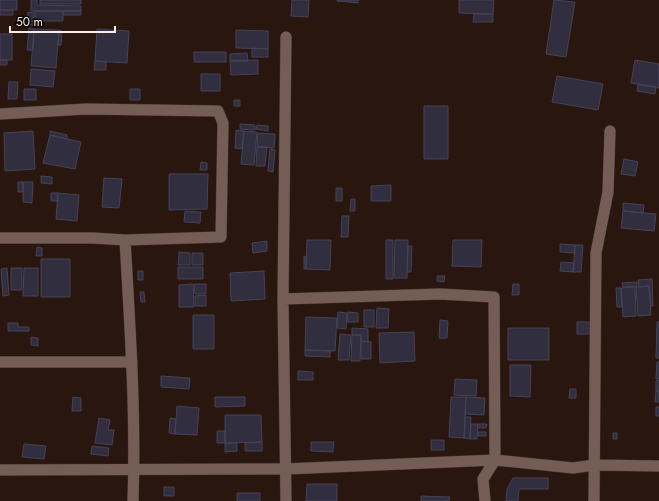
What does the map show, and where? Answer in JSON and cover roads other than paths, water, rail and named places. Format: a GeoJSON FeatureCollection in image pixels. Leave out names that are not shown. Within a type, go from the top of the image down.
{"type":"FeatureCollection","features":[{"type":"Feature","properties":{"kind":"street"},"geometry":{"type":"LineString","coordinates":[[286,37],[283,299],[286,501]]}},
{"type":"Feature","properties":{"kind":"street"},"geometry":{"type":"LineString","coordinates":[[0,114],[86,109],[218,111],[223,123],[220,237],[125,240],[93,238],[0,238]]}},
{"type":"Feature","properties":{"kind":"street"},"geometry":{"type":"LineString","coordinates":[[594,501],[596,253],[608,192],[610,131]]}},
{"type":"Feature","properties":{"kind":"street"},"geometry":{"type":"LineString","coordinates":[[125,240],[132,362],[134,468],[133,501]]}},
{"type":"Feature","properties":{"kind":"street"},"geometry":{"type":"LineString","coordinates":[[283,299],[440,294],[494,297],[495,460],[483,479],[485,501]]}},
{"type":"Feature","properties":{"kind":"street"},"geometry":{"type":"LineString","coordinates":[[0,362],[132,362]]}},
{"type":"Feature","properties":{"kind":"street"},"geometry":{"type":"LineString","coordinates":[[0,470],[134,468],[286,469],[495,460],[573,468],[594,465],[659,466]]}}]}
